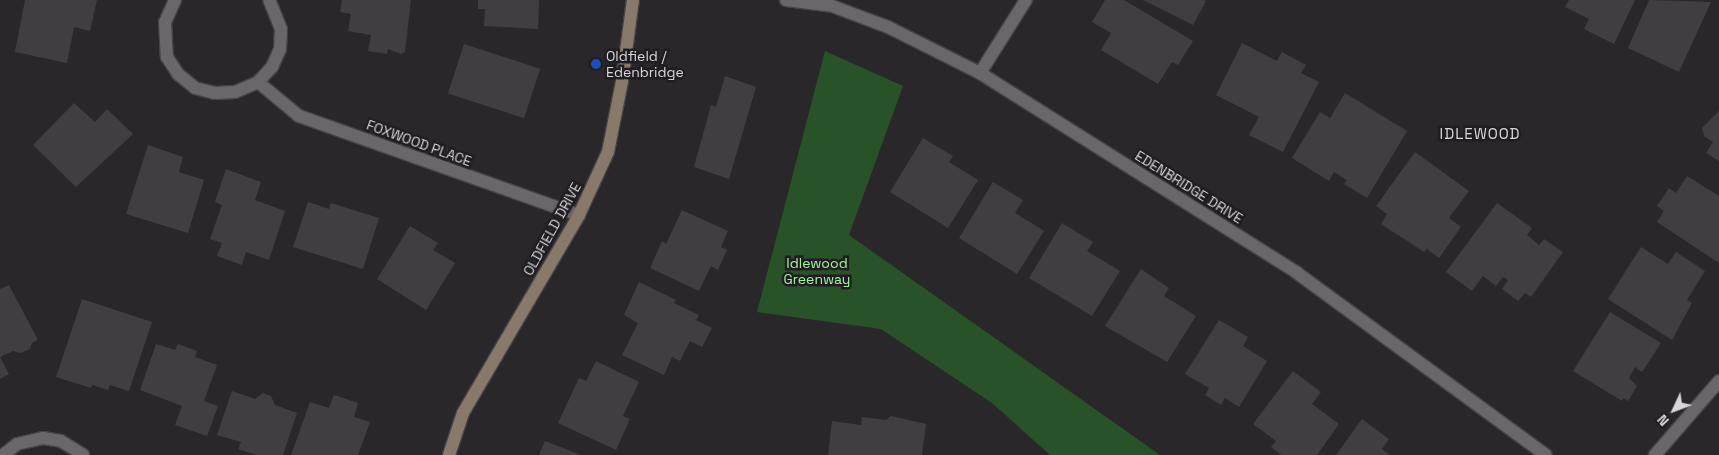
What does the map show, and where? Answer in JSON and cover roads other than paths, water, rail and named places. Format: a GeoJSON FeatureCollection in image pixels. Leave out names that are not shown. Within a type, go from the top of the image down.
{"type":"FeatureCollection","features":[{"type":"Feature","properties":{"kind":"street"},"geometry":{"type":"LineString","coordinates":[[175,0],[165,22],[164,42],[167,56],[178,74],[196,88],[215,93],[236,92],[258,82],[272,67],[280,49],[281,28],[268,0]]}},
{"type":"Feature","properties":{"kind":"street","name":"OLDFIELD DRIVE"},"geometry":{"type":"LineString","coordinates":[[449,455],[463,413],[579,215],[608,152],[622,81],[633,0]]}},
{"type":"Feature","properties":{"kind":"street","name":"EDENBRIDGE DRIVE"},"geometry":{"type":"LineString","coordinates":[[786,0],[832,6],[888,26],[980,73],[1297,273],[1546,455]]}},
{"type":"Feature","properties":{"kind":"street"},"geometry":{"type":"LineString","coordinates":[[980,73],[1026,0]]}},
{"type":"Feature","properties":{"kind":"street","name":"FOXWOOD PLACE"},"geometry":{"type":"LineString","coordinates":[[258,82],[298,116],[579,215]]}},
{"type":"Feature","properties":{"kind":"street"},"geometry":{"type":"LineString","coordinates":[[1655,455],[1719,381]]}},
{"type":"Feature","properties":{"kind":"street"},"geometry":{"type":"LineString","coordinates":[[3,455],[17,444],[43,438],[61,441],[83,455]]}},
{"type":"Feature","properties":{"kind":"place","name":"Oldfield / Edenbridge"},"geometry":{"type":"Point","coordinates":[596,64]}},
{"type":"Feature","properties":{"kind":"district","name":"IDLEWOOD"},"geometry":{"type":"Point","coordinates":[1480,134]}},
{"type":"Feature","properties":{"kind":"park label","name":"Idlewood Greenway"},"geometry":{"type":"Point","coordinates":[817,272]}}]}
